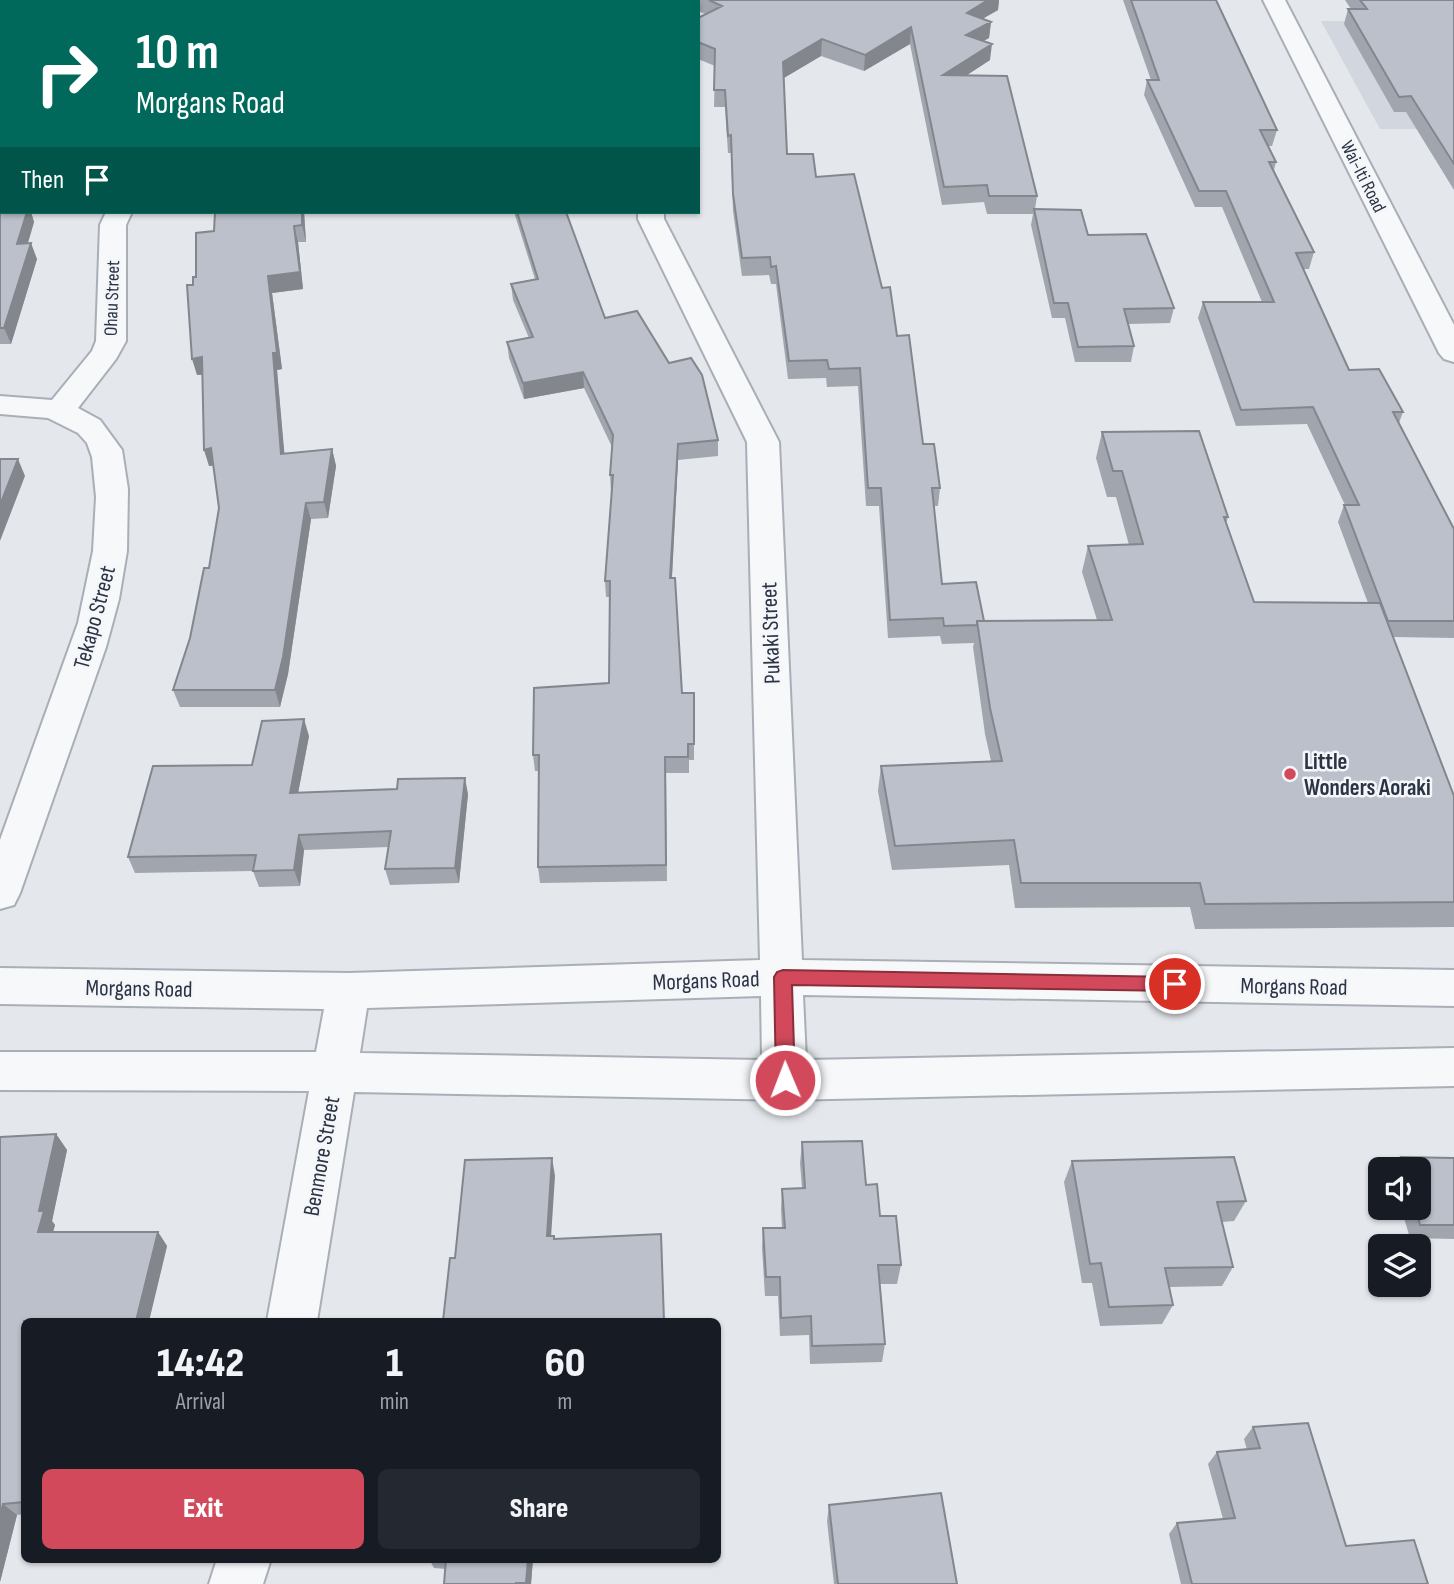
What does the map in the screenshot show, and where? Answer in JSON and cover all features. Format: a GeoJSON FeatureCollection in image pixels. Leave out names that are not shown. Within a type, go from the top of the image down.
{"type":"FeatureCollection","features":[{"type":"Feature","properties":{"kind":"street","name":"Wai-Iti Road"},"geometry":{"type":"LineString","coordinates":[[1274,0],[1454,353]]}},
{"type":"Feature","properties":{"kind":"street","name":"Ohau Street"},"geometry":{"type":"LineString","coordinates":[[60,411],[106,353],[111,341],[113,225],[118,214]]}},
{"type":"Feature","properties":{"kind":"street","name":"Pukaki Street"},"geometry":{"type":"LineString","coordinates":[[651,214],[651,219],[763,442],[785,1080]]}},
{"type":"Feature","properties":{"kind":"street","name":"Tekapo Street"},"geometry":{"type":"LineString","coordinates":[[0,405],[60,411],[82,422],[97,434],[107,449],[111,467],[113,538],[107,579],[95,628],[51,757],[0,893]]}},
{"type":"Feature","properties":{"kind":"street","name":"Morgans Road"},"geometry":{"type":"LineString","coordinates":[[0,986],[349,991],[783,977],[1454,988]]}},
{"type":"Feature","properties":{"kind":"street","name":"Benmore Street"},"geometry":{"type":"LineString","coordinates":[[293,1318],[349,991]]}},
{"type":"Feature","properties":{"kind":"street"},"geometry":{"type":"LineString","coordinates":[[0,1071],[335,1072],[785,1080],[1454,1067]]}},
{"type":"Feature","properties":{"kind":"street"},"geometry":{"type":"LineString","coordinates":[[236,1584],[243,1563]]}},
{"type":"Feature","properties":{"kind":"shaded area"},"geometry":{"type":"Polygon","coordinates":[[[1321,21],[1416,21],[1454,129],[1380,129],[1321,21]]]}},
{"type":"Feature","properties":{"kind":"building"},"geometry":{"type":"Polygon","coordinates":[[[709,0],[988,0],[967,13],[991,22],[966,35],[992,44],[943,75],[1007,76],[1037,196],[989,196],[987,185],[944,187],[911,27],[865,55],[822,39],[783,62],[787,154],[813,154],[816,177],[854,174],[882,288],[890,287],[897,336],[909,335],[923,444],[934,444],[940,488],[932,488],[942,584],[976,582],[984,621],[977,621],[977,625],[944,626],[943,618],[890,620],[881,488],[868,488],[860,368],[829,369],[827,360],[789,361],[776,266],[771,267],[770,257],[742,258],[733,194],[731,135],[728,136],[725,90],[714,90],[715,49],[700,43],[700,17],[722,6],[709,0]]]}},
{"type":"Feature","properties":{"kind":"building"},"geometry":{"type":"Polygon","coordinates":[[[1131,0],[1216,0],[1277,130],[1260,130],[1276,162],[1269,162],[1314,252],[1296,253],[1349,370],[1379,369],[1403,412],[1393,412],[1454,529],[1454,621],[1388,621],[1344,505],[1359,505],[1313,407],[1241,410],[1203,302],[1274,302],[1226,191],[1199,191],[1147,80],[1159,80],[1131,0]]]}},
{"type":"Feature","properties":{"kind":"building"},"geometry":{"type":"Polygon","coordinates":[[[1360,0],[1454,0],[1454,164],[1411,96],[1399,97],[1348,9],[1367,9],[1360,0]]]}},
{"type":"Feature","properties":{"kind":"building"},"geometry":{"type":"Polygon","coordinates":[[[1034,209],[1081,210],[1088,235],[1146,234],[1174,308],[1124,309],[1134,346],[1078,347],[1068,303],[1054,303],[1034,209]]]}},
{"type":"Feature","properties":{"kind":"building"},"geometry":{"type":"Polygon","coordinates":[[[0,214],[26,214],[17,244],[31,243],[4,328],[0,328],[0,214]]]}},
{"type":"Feature","properties":{"kind":"building"},"geometry":{"type":"Polygon","coordinates":[[[215,214],[302,214],[302,225],[294,226],[300,272],[268,276],[277,353],[273,353],[281,454],[332,449],[324,502],[306,503],[283,657],[275,690],[173,690],[190,638],[204,568],[209,568],[219,508],[211,448],[204,450],[202,357],[192,359],[187,285],[193,285],[193,277],[196,277],[196,233],[214,231],[215,214]]]}},
{"type":"Feature","properties":{"kind":"building"},"geometry":{"type":"Polygon","coordinates":[[[518,214],[567,214],[605,318],[637,311],[669,363],[691,358],[702,375],[718,440],[678,444],[670,578],[675,578],[682,693],[694,693],[694,744],[688,744],[688,757],[665,757],[666,865],[538,867],[539,755],[533,755],[534,688],[609,683],[610,581],[605,581],[613,475],[610,475],[613,435],[583,372],[523,383],[507,342],[533,337],[511,284],[538,279],[518,214]]]}},
{"type":"Feature","properties":{"kind":"building"},"geometry":{"type":"Polygon","coordinates":[[[1199,431],[1228,517],[1224,517],[1254,602],[1380,603],[1454,796],[1454,902],[1205,904],[1200,883],[1021,883],[1014,840],[895,846],[881,766],[1002,761],[990,708],[977,621],[1112,620],[1088,546],[1143,544],[1122,471],[1113,471],[1102,432],[1199,431]]]}},
{"type":"Feature","properties":{"kind":"building"},"geometry":{"type":"Polygon","coordinates":[[[0,459],[18,459],[0,505],[0,459]]]}},
{"type":"Feature","properties":{"kind":"building"},"geometry":{"type":"Polygon","coordinates":[[[304,719],[290,793],[397,789],[398,779],[465,778],[455,868],[385,869],[391,831],[299,835],[294,870],[253,871],[256,855],[128,857],[153,766],[252,765],[262,721],[304,719]]]}},
{"type":"Feature","properties":{"kind":"building"},"geometry":{"type":"Polygon","coordinates":[[[56,1134],[39,1211],[44,1211],[38,1232],[158,1232],[137,1318],[21,1318],[21,1502],[3,1504],[0,1517],[0,1137],[56,1134]]]}},
{"type":"Feature","properties":{"kind":"building"},"geometry":{"type":"Polygon","coordinates":[[[862,1141],[866,1185],[877,1184],[880,1216],[896,1216],[901,1265],[878,1265],[885,1344],[812,1346],[811,1316],[781,1318],[780,1277],[766,1277],[763,1228],[785,1228],[782,1189],[805,1188],[802,1142],[862,1141]]]}},
{"type":"Feature","properties":{"kind":"building"},"geometry":{"type":"Polygon","coordinates":[[[1234,1157],[1246,1201],[1217,1202],[1233,1267],[1165,1268],[1173,1305],[1109,1307],[1101,1263],[1090,1264],[1072,1161],[1234,1157]]]}},
{"type":"Feature","properties":{"kind":"building"},"geometry":{"type":"Polygon","coordinates":[[[552,1158],[547,1236],[554,1236],[554,1239],[661,1234],[664,1318],[443,1318],[450,1258],[455,1258],[465,1160],[552,1158]]]}},
{"type":"Feature","properties":{"kind":"building"},"geometry":{"type":"Polygon","coordinates":[[[1431,1158],[1454,1158],[1454,1225],[1420,1225],[1419,1220],[1431,1220],[1431,1158]]]}},
{"type":"Feature","properties":{"kind":"building"},"geometry":{"type":"Polygon","coordinates":[[[1308,1423],[1346,1546],[1414,1540],[1428,1584],[1192,1584],[1177,1523],[1235,1518],[1217,1452],[1260,1448],[1253,1427],[1308,1423]]]}},
{"type":"Feature","properties":{"kind":"building"},"geometry":{"type":"Polygon","coordinates":[[[941,1493],[957,1584],[838,1584],[829,1505],[941,1493]]]}},
{"type":"Feature","properties":{"kind":"building"},"geometry":{"type":"Polygon","coordinates":[[[446,1563],[528,1563],[526,1583],[444,1584],[446,1563]]]}},
{"type":"Feature","properties":{"kind":"place","name":"Little Wonders Aoraki"},"geometry":{"type":"Point","coordinates":[1290,774]}},
{"type":"Feature","properties":{"kind":"route"},"geometry":{"type":"LineString","coordinates":[[785,1080],[783,977],[1175,984]]}}]}
